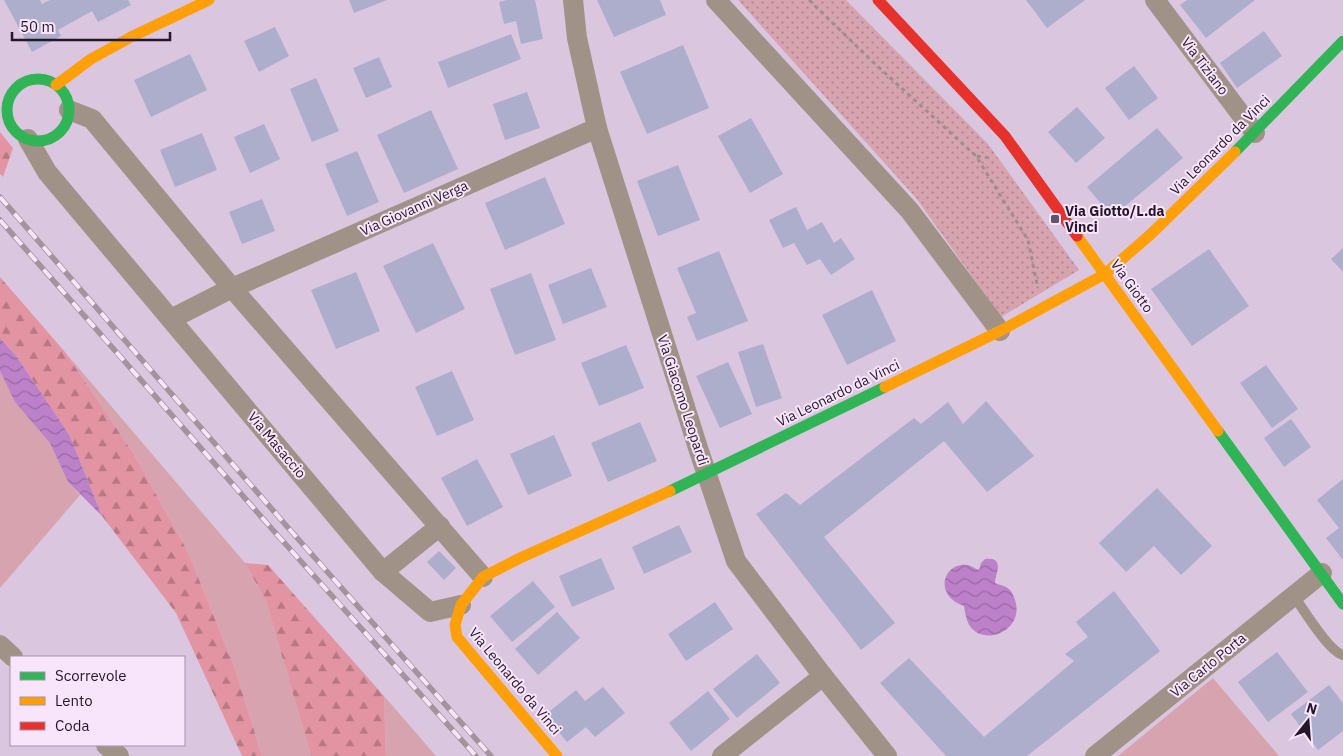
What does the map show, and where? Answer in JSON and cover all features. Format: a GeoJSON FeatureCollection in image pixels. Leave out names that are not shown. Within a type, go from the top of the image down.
{"type":"FeatureCollection","features":[{"type":"Feature","properties":{"kind":"street"},"geometry":{"type":"LineString","coordinates":[[56,85],[91,59],[133,36],[209,0]]}},
{"type":"Feature","properties":{"kind":"street","name":"Via Giacomo Leopardi"},"geometry":{"type":"LineString","coordinates":[[573,0],[577,38],[597,128],[736,560],[823,676],[887,756]]}},
{"type":"Feature","properties":{"kind":"street"},"geometry":{"type":"LineString","coordinates":[[716,0],[910,211],[1000,331]]}},
{"type":"Feature","properties":{"kind":"street","name":"Via Giotto"},"geometry":{"type":"LineString","coordinates":[[878,0],[1005,136],[1343,604]]}},
{"type":"Feature","properties":{"kind":"street","name":"Via Tiziano"},"geometry":{"type":"LineString","coordinates":[[1155,0],[1255,133]]}},
{"type":"Feature","properties":{"kind":"street","name":"Via Leonardo da Vinci"},"geometry":{"type":"LineString","coordinates":[[557,756],[456,637],[455,624],[461,605],[483,577],[520,558],[707,474],[1042,310],[1105,274],[1151,234],[1255,133],[1343,41]]}},
{"type":"Feature","properties":{"kind":"street"},"geometry":{"type":"LineString","coordinates":[[38,79],[56,85],[63,92],[69,110],[63,128],[56,135],[47,139],[38,141],[28,139],[13,128],[7,109],[9,100],[20,85],[28,80],[38,79]]}},
{"type":"Feature","properties":{"kind":"street"},"geometry":{"type":"LineString","coordinates":[[0,88],[9,100]]}},
{"type":"Feature","properties":{"kind":"street"},"geometry":{"type":"LineString","coordinates":[[69,110],[92,119],[232,288],[483,577]]}},
{"type":"Feature","properties":{"kind":"street","name":"Via Giovanni Verga"},"geometry":{"type":"LineString","coordinates":[[232,288],[597,128]]}},
{"type":"Feature","properties":{"kind":"street","name":"Via Masaccio"},"geometry":{"type":"LineString","coordinates":[[28,139],[47,172],[383,572],[430,612],[461,605]]}},
{"type":"Feature","properties":{"kind":"street"},"geometry":{"type":"LineString","coordinates":[[171,319],[232,288]]}},
{"type":"Feature","properties":{"kind":"street"},"geometry":{"type":"LineString","coordinates":[[383,572],[440,526]]}},
{"type":"Feature","properties":{"kind":"street","name":"Via Carlo Porta"},"geometry":{"type":"LineString","coordinates":[[1095,756],[1322,573]]}},
{"type":"Feature","properties":{"kind":"street"},"geometry":{"type":"LineString","coordinates":[[0,645],[12,656]]}},
{"type":"Feature","properties":{"kind":"street"},"geometry":{"type":"LineString","coordinates":[[722,756],[823,676]]}},
{"type":"Feature","properties":{"kind":"street"},"geometry":{"type":"LineString","coordinates":[[107,746],[118,756]]}},
{"type":"Feature","properties":{"kind":"lane"},"geometry":{"type":"LineString","coordinates":[[1294,596],[1330,646],[1338,654],[1343,655]]}},
{"type":"Feature","properties":{"kind":"path"},"geometry":{"type":"LineString","coordinates":[[809,0],[873,62],[976,156],[1028,240],[1042,310]]}},
{"type":"Feature","properties":{"kind":"shaded area"},"geometry":{"type":"Polygon","coordinates":[[[738,0],[846,0],[988,144],[1079,270],[1001,317],[916,198],[738,0]]]}},
{"type":"Feature","properties":{"kind":"shaded area"},"geometry":{"type":"Polygon","coordinates":[[[65,352],[245,563],[266,601],[311,756],[262,756],[235,669],[188,552],[133,453],[65,352]]]}},
{"type":"Feature","properties":{"kind":"shaded area"},"geometry":{"type":"Polygon","coordinates":[[[0,371],[15,401],[50,443],[68,482],[80,495],[0,588],[0,371]]]}},
{"type":"Feature","properties":{"kind":"shaded area"},"geometry":{"type":"Polygon","coordinates":[[[1213,678],[1279,756],[1118,756],[1213,678]]]}},
{"type":"Feature","properties":{"kind":"shaded area"},"geometry":{"type":"Polygon","coordinates":[[[384,696],[436,756],[386,756],[384,696]]]}},
{"type":"Feature","properties":{"kind":"green space"},"geometry":{"type":"Polygon","coordinates":[[[0,132],[13,148],[3,177],[0,174],[0,132]]]}},
{"type":"Feature","properties":{"kind":"green space"},"geometry":{"type":"Polygon","coordinates":[[[0,277],[65,352],[133,453],[188,552],[235,669],[262,756],[242,756],[176,613],[102,516],[70,436],[17,357],[0,338],[0,277]]]}},
{"type":"Feature","properties":{"kind":"green space"},"geometry":{"type":"Polygon","coordinates":[[[245,563],[268,565],[384,696],[386,756],[311,756],[266,601],[245,563]]]}},
{"type":"Feature","properties":{"kind":"water"},"geometry":{"type":"Polygon","coordinates":[[[0,338],[17,357],[70,436],[102,516],[68,482],[50,443],[15,402],[0,371],[0,338]]]}},
{"type":"Feature","properties":{"kind":"water"},"geometry":{"type":"Polygon","coordinates":[[[985,559],[991,559],[997,563],[995,583],[1011,591],[1017,611],[1009,627],[993,635],[984,635],[976,632],[969,625],[964,606],[954,601],[945,587],[945,580],[953,568],[960,565],[968,565],[979,570],[981,563],[985,559]]]}},
{"type":"Feature","properties":{"kind":"building"},"geometry":{"type":"Polygon","coordinates":[[[4,0],[40,0],[42,4],[50,0],[128,0],[131,5],[98,22],[92,11],[58,30],[61,36],[32,52],[4,0]]]}},
{"type":"Feature","properties":{"kind":"building"},"geometry":{"type":"Polygon","coordinates":[[[349,0],[387,0],[354,13],[349,0]]]}},
{"type":"Feature","properties":{"kind":"building"},"geometry":{"type":"Polygon","coordinates":[[[507,0],[535,0],[543,39],[521,44],[516,21],[504,24],[499,2],[507,0]]]}},
{"type":"Feature","properties":{"kind":"building"},"geometry":{"type":"Polygon","coordinates":[[[597,0],[660,0],[666,15],[614,37],[597,0]]]}},
{"type":"Feature","properties":{"kind":"building"},"geometry":{"type":"Polygon","coordinates":[[[1026,0],[1085,0],[1047,28],[1026,0]]]}},
{"type":"Feature","properties":{"kind":"building"},"geometry":{"type":"Polygon","coordinates":[[[1187,0],[1255,0],[1206,38],[1180,5],[1187,0]]]}},
{"type":"Feature","properties":{"kind":"building"},"geometry":{"type":"Polygon","coordinates":[[[275,27],[289,56],[259,72],[244,41],[275,27]]]}},
{"type":"Feature","properties":{"kind":"building"},"geometry":{"type":"Polygon","coordinates":[[[1264,31],[1282,56],[1237,88],[1220,63],[1264,31]]]}},
{"type":"Feature","properties":{"kind":"building"},"geometry":{"type":"Polygon","coordinates":[[[511,34],[521,59],[448,88],[438,62],[511,34]]]}},
{"type":"Feature","properties":{"kind":"building"},"geometry":{"type":"Polygon","coordinates":[[[683,45],[709,108],[647,134],[620,72],[683,45]]]}},
{"type":"Feature","properties":{"kind":"building"},"geometry":{"type":"Polygon","coordinates":[[[190,54],[207,90],[151,117],[134,80],[190,54]]]}},
{"type":"Feature","properties":{"kind":"building"},"geometry":{"type":"Polygon","coordinates":[[[379,57],[392,87],[366,98],[353,68],[379,57]]]}},
{"type":"Feature","properties":{"kind":"building"},"geometry":{"type":"Polygon","coordinates":[[[1134,66],[1158,98],[1129,120],[1105,88],[1134,66]]]}},
{"type":"Feature","properties":{"kind":"building"},"geometry":{"type":"Polygon","coordinates":[[[316,78],[339,131],[312,142],[290,89],[316,78]]]}},
{"type":"Feature","properties":{"kind":"building"},"geometry":{"type":"Polygon","coordinates":[[[527,92],[540,128],[505,140],[493,104],[527,92]]]}},
{"type":"Feature","properties":{"kind":"building"},"geometry":{"type":"Polygon","coordinates":[[[1077,107],[1105,138],[1076,163],[1048,132],[1077,107]]]}},
{"type":"Feature","properties":{"kind":"building"},"geometry":{"type":"Polygon","coordinates":[[[431,110],[458,169],[404,193],[377,135],[431,110]]]}},
{"type":"Feature","properties":{"kind":"building"},"geometry":{"type":"Polygon","coordinates":[[[751,118],[783,174],[750,193],[718,136],[751,118]]]}},
{"type":"Feature","properties":{"kind":"building"},"geometry":{"type":"Polygon","coordinates":[[[264,124],[280,159],[250,173],[234,137],[264,124]]]}},
{"type":"Feature","properties":{"kind":"building"},"geometry":{"type":"Polygon","coordinates":[[[1157,128],[1183,158],[1112,217],[1087,187],[1157,128]]]}},
{"type":"Feature","properties":{"kind":"building"},"geometry":{"type":"Polygon","coordinates":[[[202,133],[217,170],[175,187],[160,150],[202,133]]]}},
{"type":"Feature","properties":{"kind":"building"},"geometry":{"type":"Polygon","coordinates":[[[357,151],[379,202],[347,216],[325,164],[357,151]]]}},
{"type":"Feature","properties":{"kind":"building"},"geometry":{"type":"Polygon","coordinates":[[[678,165],[700,220],[658,236],[637,181],[678,165]]]}},
{"type":"Feature","properties":{"kind":"building"},"geometry":{"type":"Polygon","coordinates":[[[545,177],[565,224],[505,250],[485,203],[545,177]]]}},
{"type":"Feature","properties":{"kind":"building"},"geometry":{"type":"Polygon","coordinates":[[[262,199],[275,231],[242,244],[229,212],[262,199]]]}},
{"type":"Feature","properties":{"kind":"building"},"geometry":{"type":"Polygon","coordinates":[[[796,207],[807,230],[822,222],[834,243],[841,238],[855,259],[831,275],[820,259],[807,265],[794,243],[783,248],[769,220],[796,207]]]}},
{"type":"Feature","properties":{"kind":"building"},"geometry":{"type":"Polygon","coordinates":[[[433,243],[465,309],[416,333],[383,266],[433,243]]]}},
{"type":"Feature","properties":{"kind":"building"},"geometry":{"type":"Polygon","coordinates":[[[1343,248],[1343,272],[1331,259],[1343,248]]]}},
{"type":"Feature","properties":{"kind":"building"},"geometry":{"type":"Polygon","coordinates":[[[1209,249],[1249,306],[1192,346],[1151,289],[1209,249]]]}},
{"type":"Feature","properties":{"kind":"building"},"geometry":{"type":"Polygon","coordinates":[[[719,251],[748,321],[697,341],[687,317],[696,313],[677,268],[719,251]]]}},
{"type":"Feature","properties":{"kind":"building"},"geometry":{"type":"Polygon","coordinates":[[[591,268],[607,307],[563,324],[548,285],[591,268]]]}},
{"type":"Feature","properties":{"kind":"building"},"geometry":{"type":"Polygon","coordinates":[[[356,272],[380,331],[336,349],[311,290],[356,272]]]}},
{"type":"Feature","properties":{"kind":"building"},"geometry":{"type":"Polygon","coordinates":[[[531,273],[556,340],[515,355],[490,289],[531,273]]]}},
{"type":"Feature","properties":{"kind":"building"},"geometry":{"type":"Polygon","coordinates":[[[872,290],[896,341],[847,365],[822,315],[872,290]]]}},
{"type":"Feature","properties":{"kind":"building"},"geometry":{"type":"Polygon","coordinates":[[[763,344],[782,398],[756,407],[738,352],[763,344]]]}},
{"type":"Feature","properties":{"kind":"building"},"geometry":{"type":"Polygon","coordinates":[[[626,345],[644,388],[599,406],[581,363],[626,345]]]}},
{"type":"Feature","properties":{"kind":"building"},"geometry":{"type":"Polygon","coordinates":[[[728,362],[752,414],[720,428],[696,376],[728,362]]]}},
{"type":"Feature","properties":{"kind":"building"},"geometry":{"type":"Polygon","coordinates":[[[1266,365],[1298,409],[1272,428],[1240,383],[1266,365]]]}},
{"type":"Feature","properties":{"kind":"building"},"geometry":{"type":"Polygon","coordinates":[[[452,371],[474,420],[437,436],[415,387],[452,371]]]}},
{"type":"Feature","properties":{"kind":"building"},"geometry":{"type":"Polygon","coordinates":[[[986,401],[1034,456],[987,492],[944,441],[824,537],[895,623],[861,650],[756,514],[786,493],[800,505],[914,418],[921,424],[948,402],[963,424],[986,401]]]}},
{"type":"Feature","properties":{"kind":"building"},"geometry":{"type":"Polygon","coordinates":[[[1291,419],[1311,447],[1284,467],[1264,438],[1291,419]]]}},
{"type":"Feature","properties":{"kind":"building"},"geometry":{"type":"Polygon","coordinates":[[[640,422],[657,461],[608,482],[591,443],[640,422]]]}},
{"type":"Feature","properties":{"kind":"building"},"geometry":{"type":"Polygon","coordinates":[[[554,435],[572,476],[528,495],[510,454],[554,435]]]}},
{"type":"Feature","properties":{"kind":"building"},"geometry":{"type":"Polygon","coordinates":[[[477,459],[503,507],[467,526],[441,478],[477,459]]]}},
{"type":"Feature","properties":{"kind":"building"},"geometry":{"type":"Polygon","coordinates":[[[1343,479],[1343,560],[1326,538],[1339,528],[1317,500],[1343,479]]]}},
{"type":"Feature","properties":{"kind":"building"},"geometry":{"type":"Polygon","coordinates":[[[1157,488],[1212,546],[1181,575],[1154,546],[1126,572],[1099,543],[1157,488]]]}},
{"type":"Feature","properties":{"kind":"building"},"geometry":{"type":"Polygon","coordinates":[[[679,525],[692,552],[644,574],[632,547],[679,525]]]}},
{"type":"Feature","properties":{"kind":"building"},"geometry":{"type":"Polygon","coordinates":[[[439,551],[456,568],[444,580],[427,562],[439,551]]]}},
{"type":"Feature","properties":{"kind":"building"},"geometry":{"type":"Polygon","coordinates":[[[601,558],[615,589],[572,607],[559,576],[601,558]]]}},
{"type":"Feature","properties":{"kind":"building"},"geometry":{"type":"Polygon","coordinates":[[[533,581],[555,607],[512,642],[490,616],[533,581]]]}},
{"type":"Feature","properties":{"kind":"building"},"geometry":{"type":"Polygon","coordinates":[[[1114,591],[1160,651],[1027,756],[946,756],[880,683],[909,658],[984,737],[1074,661],[1065,654],[1088,637],[1076,622],[1114,591]]]}},
{"type":"Feature","properties":{"kind":"building"},"geometry":{"type":"Polygon","coordinates":[[[715,602],[733,629],[686,661],[668,634],[715,602]]]}},
{"type":"Feature","properties":{"kind":"building"},"geometry":{"type":"Polygon","coordinates":[[[557,612],[580,638],[538,675],[515,649],[557,612]]]}},
{"type":"Feature","properties":{"kind":"building"},"geometry":{"type":"Polygon","coordinates":[[[1277,652],[1308,692],[1268,722],[1238,682],[1277,652]]]}},
{"type":"Feature","properties":{"kind":"building"},"geometry":{"type":"Polygon","coordinates":[[[757,654],[780,683],[737,718],[713,689],[757,654]]]}},
{"type":"Feature","properties":{"kind":"building"},"geometry":{"type":"Polygon","coordinates":[[[1329,685],[1343,703],[1343,731],[1318,750],[1291,714],[1329,685]]]}},
{"type":"Feature","properties":{"kind":"building"},"geometry":{"type":"Polygon","coordinates":[[[603,687],[625,713],[595,737],[586,727],[567,742],[545,715],[576,690],[585,701],[603,687]]]}},
{"type":"Feature","properties":{"kind":"building"},"geometry":{"type":"Polygon","coordinates":[[[708,691],[730,719],[691,751],[669,723],[708,691]]]}},
{"type":"Feature","properties":{"kind":"railway"},"geometry":{"type":"LineString","coordinates":[[0,197],[291,531],[491,756]]}},
{"type":"Feature","properties":{"kind":"railway"},"geometry":{"type":"LineString","coordinates":[[0,220],[280,538],[476,756]]}},
{"type":"Feature","properties":{"kind":"traffic: fast"},"geometry":{"type":"LineString","coordinates":[[1235,152],[1343,41]]}},
{"type":"Feature","properties":{"kind":"traffic: fast"},"geometry":{"type":"LineString","coordinates":[[38,79],[50,82],[60,88],[66,98],[69,110],[66,122],[60,132],[50,138],[38,141],[26,138],[16,132],[10,122],[7,110],[10,98],[16,88],[26,82],[38,79]]}},
{"type":"Feature","properties":{"kind":"traffic: fast"},"geometry":{"type":"LineString","coordinates":[[670,491],[885,387]]}},
{"type":"Feature","properties":{"kind":"traffic: fast"},"geometry":{"type":"LineString","coordinates":[[1218,431],[1343,604]]}},
{"type":"Feature","properties":{"kind":"traffic: slow"},"geometry":{"type":"LineString","coordinates":[[56,85],[91,59],[133,36],[209,0]]}},
{"type":"Feature","properties":{"kind":"traffic: slow"},"geometry":{"type":"LineString","coordinates":[[885,387],[1000,331],[1105,274],[1151,234],[1235,152]]}},
{"type":"Feature","properties":{"kind":"traffic: slow"},"geometry":{"type":"LineString","coordinates":[[1077,236],[1218,431]]}},
{"type":"Feature","properties":{"kind":"traffic: slow"},"geometry":{"type":"LineString","coordinates":[[557,756],[457,637],[455,625],[461,605],[483,577],[520,558],[670,491]]}},
{"type":"Feature","properties":{"kind":"traffic: jam"},"geometry":{"type":"LineString","coordinates":[[878,0],[1005,136],[1077,236]]}},
{"type":"Feature","properties":{"kind":"place","name":"Via Giotto/L.da Vinci"},"geometry":{"type":"Point","coordinates":[1055,219]}}]}
